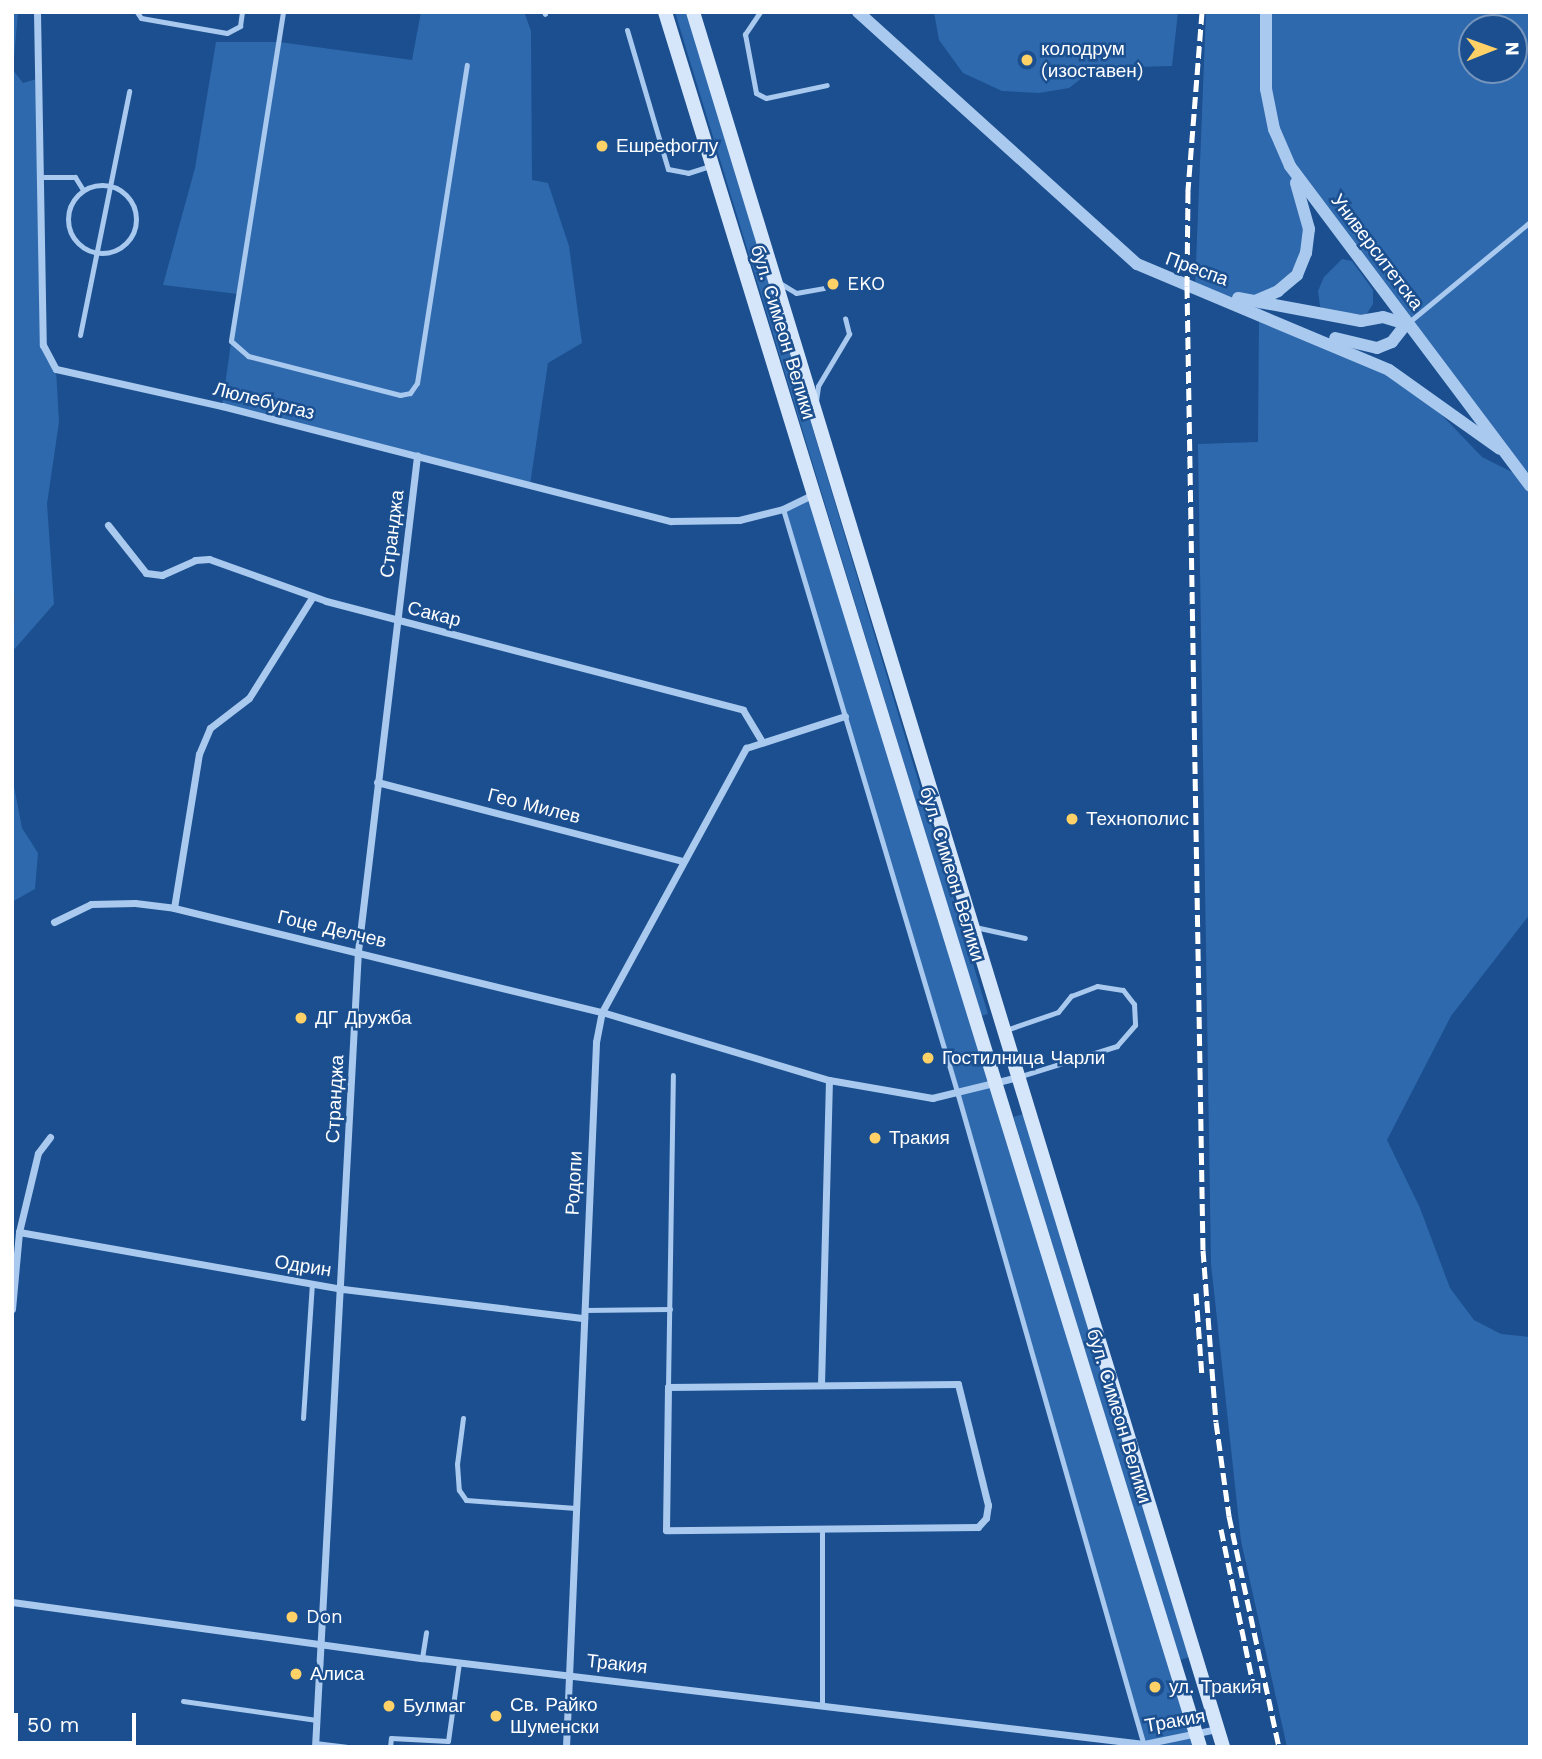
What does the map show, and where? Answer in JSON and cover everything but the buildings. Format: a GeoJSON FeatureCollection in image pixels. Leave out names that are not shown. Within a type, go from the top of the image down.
{"type":"FeatureCollection","features":[{"type":"Feature","properties":{"kind":"main road","name":"бул. Симеон Велики"},"geometry":{"type":"LineString","coordinates":[[665,12],[1199,1742]]}},
{"type":"Feature","properties":{"kind":"main road","name":"бул. Симеон Велики"},"geometry":{"type":"LineString","coordinates":[[692,12],[771,278],[1223,1747]]}},
{"type":"Feature","properties":{"kind":"street","name":"Люлебургаз"},"geometry":{"type":"LineString","coordinates":[[37,12],[44,177],[43,345],[56,369],[418,455],[671,521],[739,520],[783,509],[814,494]]}},
{"type":"Feature","properties":{"kind":"street","name":"Преспа"},"geometry":{"type":"LineString","coordinates":[[858,12],[1137,264],[1256,307],[1389,370],[1500,449]]}},
{"type":"Feature","properties":{"kind":"street","name":"Университетска"},"geometry":{"type":"LineString","coordinates":[[1266,12],[1266,89],[1275,129],[1290,166],[1530,486]]}},
{"type":"Feature","properties":{"kind":"street"},"geometry":{"type":"LineString","coordinates":[[1256,307],[1297,275],[1306,253],[1310,229],[1290,166]]}},
{"type":"Feature","properties":{"kind":"street"},"geometry":{"type":"LineString","coordinates":[[1256,307],[1361,321],[1383,317],[1406,324],[1392,342],[1377,348],[1303,331]]}},
{"type":"Feature","properties":{"kind":"street","name":"Странджа"},"geometry":{"type":"LineString","coordinates":[[315,1745],[343,1289],[358,951],[418,455]]}},
{"type":"Feature","properties":{"kind":"street","name":"Сакар"},"geometry":{"type":"LineString","coordinates":[[108,525],[146,573],[162,575],[195,560],[209,559],[313,596],[397,620],[743,710],[762,742]]}},
{"type":"Feature","properties":{"kind":"street"},"geometry":{"type":"LineString","coordinates":[[174,908],[199,754],[210,728],[248,698],[313,596]]}},
{"type":"Feature","properties":{"kind":"street"},"geometry":{"type":"LineString","coordinates":[[762,742],[845,716]]}},
{"type":"Feature","properties":{"kind":"street","name":"Родопи"},"geometry":{"type":"LineString","coordinates":[[566,1747],[597,1042],[603,1012],[682,861],[746,748],[762,742]]}},
{"type":"Feature","properties":{"kind":"street","name":"Гео Милев"},"geometry":{"type":"LineString","coordinates":[[377,782],[682,861]]}},
{"type":"Feature","properties":{"kind":"street","name":"Гоце Делчев"},"geometry":{"type":"LineString","coordinates":[[54,922],[91,905],[135,903],[174,908],[603,1012],[829,1080],[932,1098],[958,1095],[1018,1077]]}},
{"type":"Feature","properties":{"kind":"street"},"geometry":{"type":"LineString","coordinates":[[821,1385],[829,1080]]}},
{"type":"Feature","properties":{"kind":"street"},"geometry":{"type":"LineString","coordinates":[[12,1309],[19,1233],[38,1153],[50,1136]]}},
{"type":"Feature","properties":{"kind":"street","name":"Одрин"},"geometry":{"type":"LineString","coordinates":[[19,1233],[343,1289],[584,1314]]}},
{"type":"Feature","properties":{"kind":"street"},"geometry":{"type":"LineString","coordinates":[[958,1384],[988,1505],[978,1527],[666,1530],[668,1387],[821,1385],[958,1384]]}},
{"type":"Feature","properties":{"kind":"street","name":"Тракия"},"geometry":{"type":"LineString","coordinates":[[12,1602],[459,1663],[822,1702],[1144,1745],[1199,1742],[1218,1729]]}},
{"type":"Feature","properties":{"kind":"lane"},"geometry":{"type":"LineString","coordinates":[[137,12],[141,18],[227,33],[240,26],[242,12]]}},
{"type":"Feature","properties":{"kind":"lane"},"geometry":{"type":"LineString","coordinates":[[283,12],[231,341],[241,353],[258,359],[400,395],[410,393],[417,383],[467,65]]}},
{"type":"Feature","properties":{"kind":"lane"},"geometry":{"type":"LineString","coordinates":[[760,12],[745,34],[755,93],[766,98],[827,85]]}},
{"type":"Feature","properties":{"kind":"lane"},"geometry":{"type":"LineString","coordinates":[[626,30],[668,169],[688,173],[712,166]]}},
{"type":"Feature","properties":{"kind":"lane"},"geometry":{"type":"LineString","coordinates":[[80,335],[129,91]]}},
{"type":"Feature","properties":{"kind":"lane"},"geometry":{"type":"LineString","coordinates":[[783,94],[785,103]]}},
{"type":"Feature","properties":{"kind":"lane"},"geometry":{"type":"LineString","coordinates":[[44,177],[75,177],[83,190]]}},
{"type":"Feature","properties":{"kind":"lane"},"geometry":{"type":"LineString","coordinates":[[110,186],[127,196],[135,225],[125,243],[97,252],[79,243],[69,226],[71,206],[83,190],[110,186]]}},
{"type":"Feature","properties":{"kind":"lane"},"geometry":{"type":"LineString","coordinates":[[1406,324],[1530,222]]}},
{"type":"Feature","properties":{"kind":"lane"},"geometry":{"type":"LineString","coordinates":[[771,278],[796,293],[824,288]]}},
{"type":"Feature","properties":{"kind":"lane"},"geometry":{"type":"LineString","coordinates":[[813,414],[818,386],[849,334],[845,318]]}},
{"type":"Feature","properties":{"kind":"lane"},"geometry":{"type":"LineString","coordinates":[[783,509],[958,1095],[1144,1745]]}},
{"type":"Feature","properties":{"kind":"lane"},"geometry":{"type":"LineString","coordinates":[[972,927],[1025,938]]}},
{"type":"Feature","properties":{"kind":"lane"},"geometry":{"type":"LineString","coordinates":[[1004,1031],[1058,1012],[1071,996],[1097,986],[1123,990],[1133,1004],[1135,1025],[1117,1046],[1018,1077]]}},
{"type":"Feature","properties":{"kind":"lane"},"geometry":{"type":"LineString","coordinates":[[668,1387],[673,1075]]}},
{"type":"Feature","properties":{"kind":"lane"},"geometry":{"type":"LineString","coordinates":[[303,1418],[312,1284]]}},
{"type":"Feature","properties":{"kind":"lane"},"geometry":{"type":"LineString","coordinates":[[584,1314],[670,1309]]}},
{"type":"Feature","properties":{"kind":"lane"},"geometry":{"type":"LineString","coordinates":[[463,1418],[457,1464],[459,1490],[466,1500],[576,1508]]}},
{"type":"Feature","properties":{"kind":"lane"},"geometry":{"type":"LineString","coordinates":[[822,1529],[822,1702]]}},
{"type":"Feature","properties":{"kind":"lane"},"geometry":{"type":"LineString","coordinates":[[422,1658],[426,1632]]}},
{"type":"Feature","properties":{"kind":"lane"},"geometry":{"type":"LineString","coordinates":[[390,1747],[390,1738],[447,1741],[459,1663]]}},
{"type":"Feature","properties":{"kind":"lane"},"geometry":{"type":"LineString","coordinates":[[183,1701],[317,1720]]}},
{"type":"Feature","properties":{"kind":"lane"},"geometry":{"type":"LineString","coordinates":[[315,1745],[346,1747]]}},
{"type":"Feature","properties":{"kind":"shaded area"},"geometry":{"type":"Polygon","coordinates":[[[12,12],[18,12],[13,70],[23,83],[40,78],[43,345],[56,369],[59,422],[47,504],[54,604],[12,652],[12,12]]]}},
{"type":"Feature","properties":{"kind":"shaded area"},"geometry":{"type":"Polygon","coordinates":[[[421,12],[525,14],[531,31],[532,180],[548,183],[569,246],[582,343],[548,363],[530,485],[222,406],[238,294],[163,285],[195,168],[216,42],[279,42],[412,60],[421,12]]]}},
{"type":"Feature","properties":{"kind":"shaded area"},"geometry":{"type":"Polygon","coordinates":[[[675,12],[688,12],[988,1014],[981,1016],[675,12]]]}},
{"type":"Feature","properties":{"kind":"shaded area","name":"колодрум (изоставен)"},"geometry":{"type":"Polygon","coordinates":[[[934,12],[1178,12],[1172,66],[1095,68],[1069,88],[1039,93],[1002,91],[963,73],[939,40],[934,12]]]}},
{"type":"Feature","properties":{"kind":"shaded area"},"geometry":{"type":"Polygon","coordinates":[[[1206,12],[1530,12],[1530,914],[1451,1016],[1387,1140],[1420,1208],[1450,1288],[1474,1320],[1501,1334],[1530,1337],[1530,1747],[1287,1747],[1241,1541],[1211,1264],[1198,444],[1258,442],[1259,313],[1195,289],[1206,12]],[[1291,169],[1305,207],[1306,253],[1259,312],[1414,386],[1482,457],[1522,477],[1291,169]]]}},
{"type":"Feature","properties":{"kind":"shaded area"},"geometry":{"type":"Polygon","coordinates":[[[1342,259],[1352,261],[1373,290],[1373,304],[1366,315],[1323,310],[1320,306],[1318,291],[1324,277],[1342,259]]]}},
{"type":"Feature","properties":{"kind":"shaded area"},"geometry":{"type":"Polygon","coordinates":[[[814,494],[1200,1747],[1144,1747],[958,1095],[783,509],[814,494]]]}},
{"type":"Feature","properties":{"kind":"shaded area"},"geometry":{"type":"Polygon","coordinates":[[[12,776],[22,828],[38,853],[35,889],[12,902],[12,776]]]}},
{"type":"Feature","properties":{"kind":"shaded area"},"geometry":{"type":"Polygon","coordinates":[[[1023,1114],[1189,1657],[1180,1660],[1013,1117],[1023,1114]]]}},
{"type":"Feature","properties":{"kind":"waterway"},"geometry":{"type":"LineString","coordinates":[[12,596],[12,620]]}},
{"type":"Feature","properties":{"kind":"railway"},"geometry":{"type":"LineString","coordinates":[[1202,12],[1188,191],[1187,286],[1203,1250],[1216,1422],[1229,1516],[1279,1747]]}},
{"type":"Feature","properties":{"kind":"railway"},"geometry":{"type":"LineString","coordinates":[[1196,1293],[1202,1376]]}},
{"type":"Feature","properties":{"kind":"railway"},"geometry":{"type":"LineString","coordinates":[[1221,1529],[1253,1683]]}},
{"type":"Feature","properties":{"kind":"place","name":"колодрум (изоставен)"},"geometry":{"type":"Point","coordinates":[1027,60]}},
{"type":"Feature","properties":{"kind":"place","name":"Ешрефоглу"},"geometry":{"type":"Point","coordinates":[602,146]}},
{"type":"Feature","properties":{"kind":"place","name":"EKO"},"geometry":{"type":"Point","coordinates":[833,284]}},
{"type":"Feature","properties":{"kind":"place","name":"Технополис"},"geometry":{"type":"Point","coordinates":[1072,819]}},
{"type":"Feature","properties":{"kind":"place","name":"ДГ Дружба"},"geometry":{"type":"Point","coordinates":[301,1018]}},
{"type":"Feature","properties":{"kind":"place","name":"Гостилница Чарли"},"geometry":{"type":"Point","coordinates":[928,1058]}},
{"type":"Feature","properties":{"kind":"place","name":"Тракия"},"geometry":{"type":"Point","coordinates":[875,1138]}},
{"type":"Feature","properties":{"kind":"place","name":"Don"},"geometry":{"type":"Point","coordinates":[292,1617]}},
{"type":"Feature","properties":{"kind":"place","name":"Алиса"},"geometry":{"type":"Point","coordinates":[296,1674]}},
{"type":"Feature","properties":{"kind":"place","name":"ул. Тракия"},"geometry":{"type":"Point","coordinates":[1155,1687]}},
{"type":"Feature","properties":{"kind":"place","name":"Булмаг"},"geometry":{"type":"Point","coordinates":[389,1706]}},
{"type":"Feature","properties":{"kind":"place","name":"Св. Райко Шуменски"},"geometry":{"type":"Point","coordinates":[496,1716]}}]}
